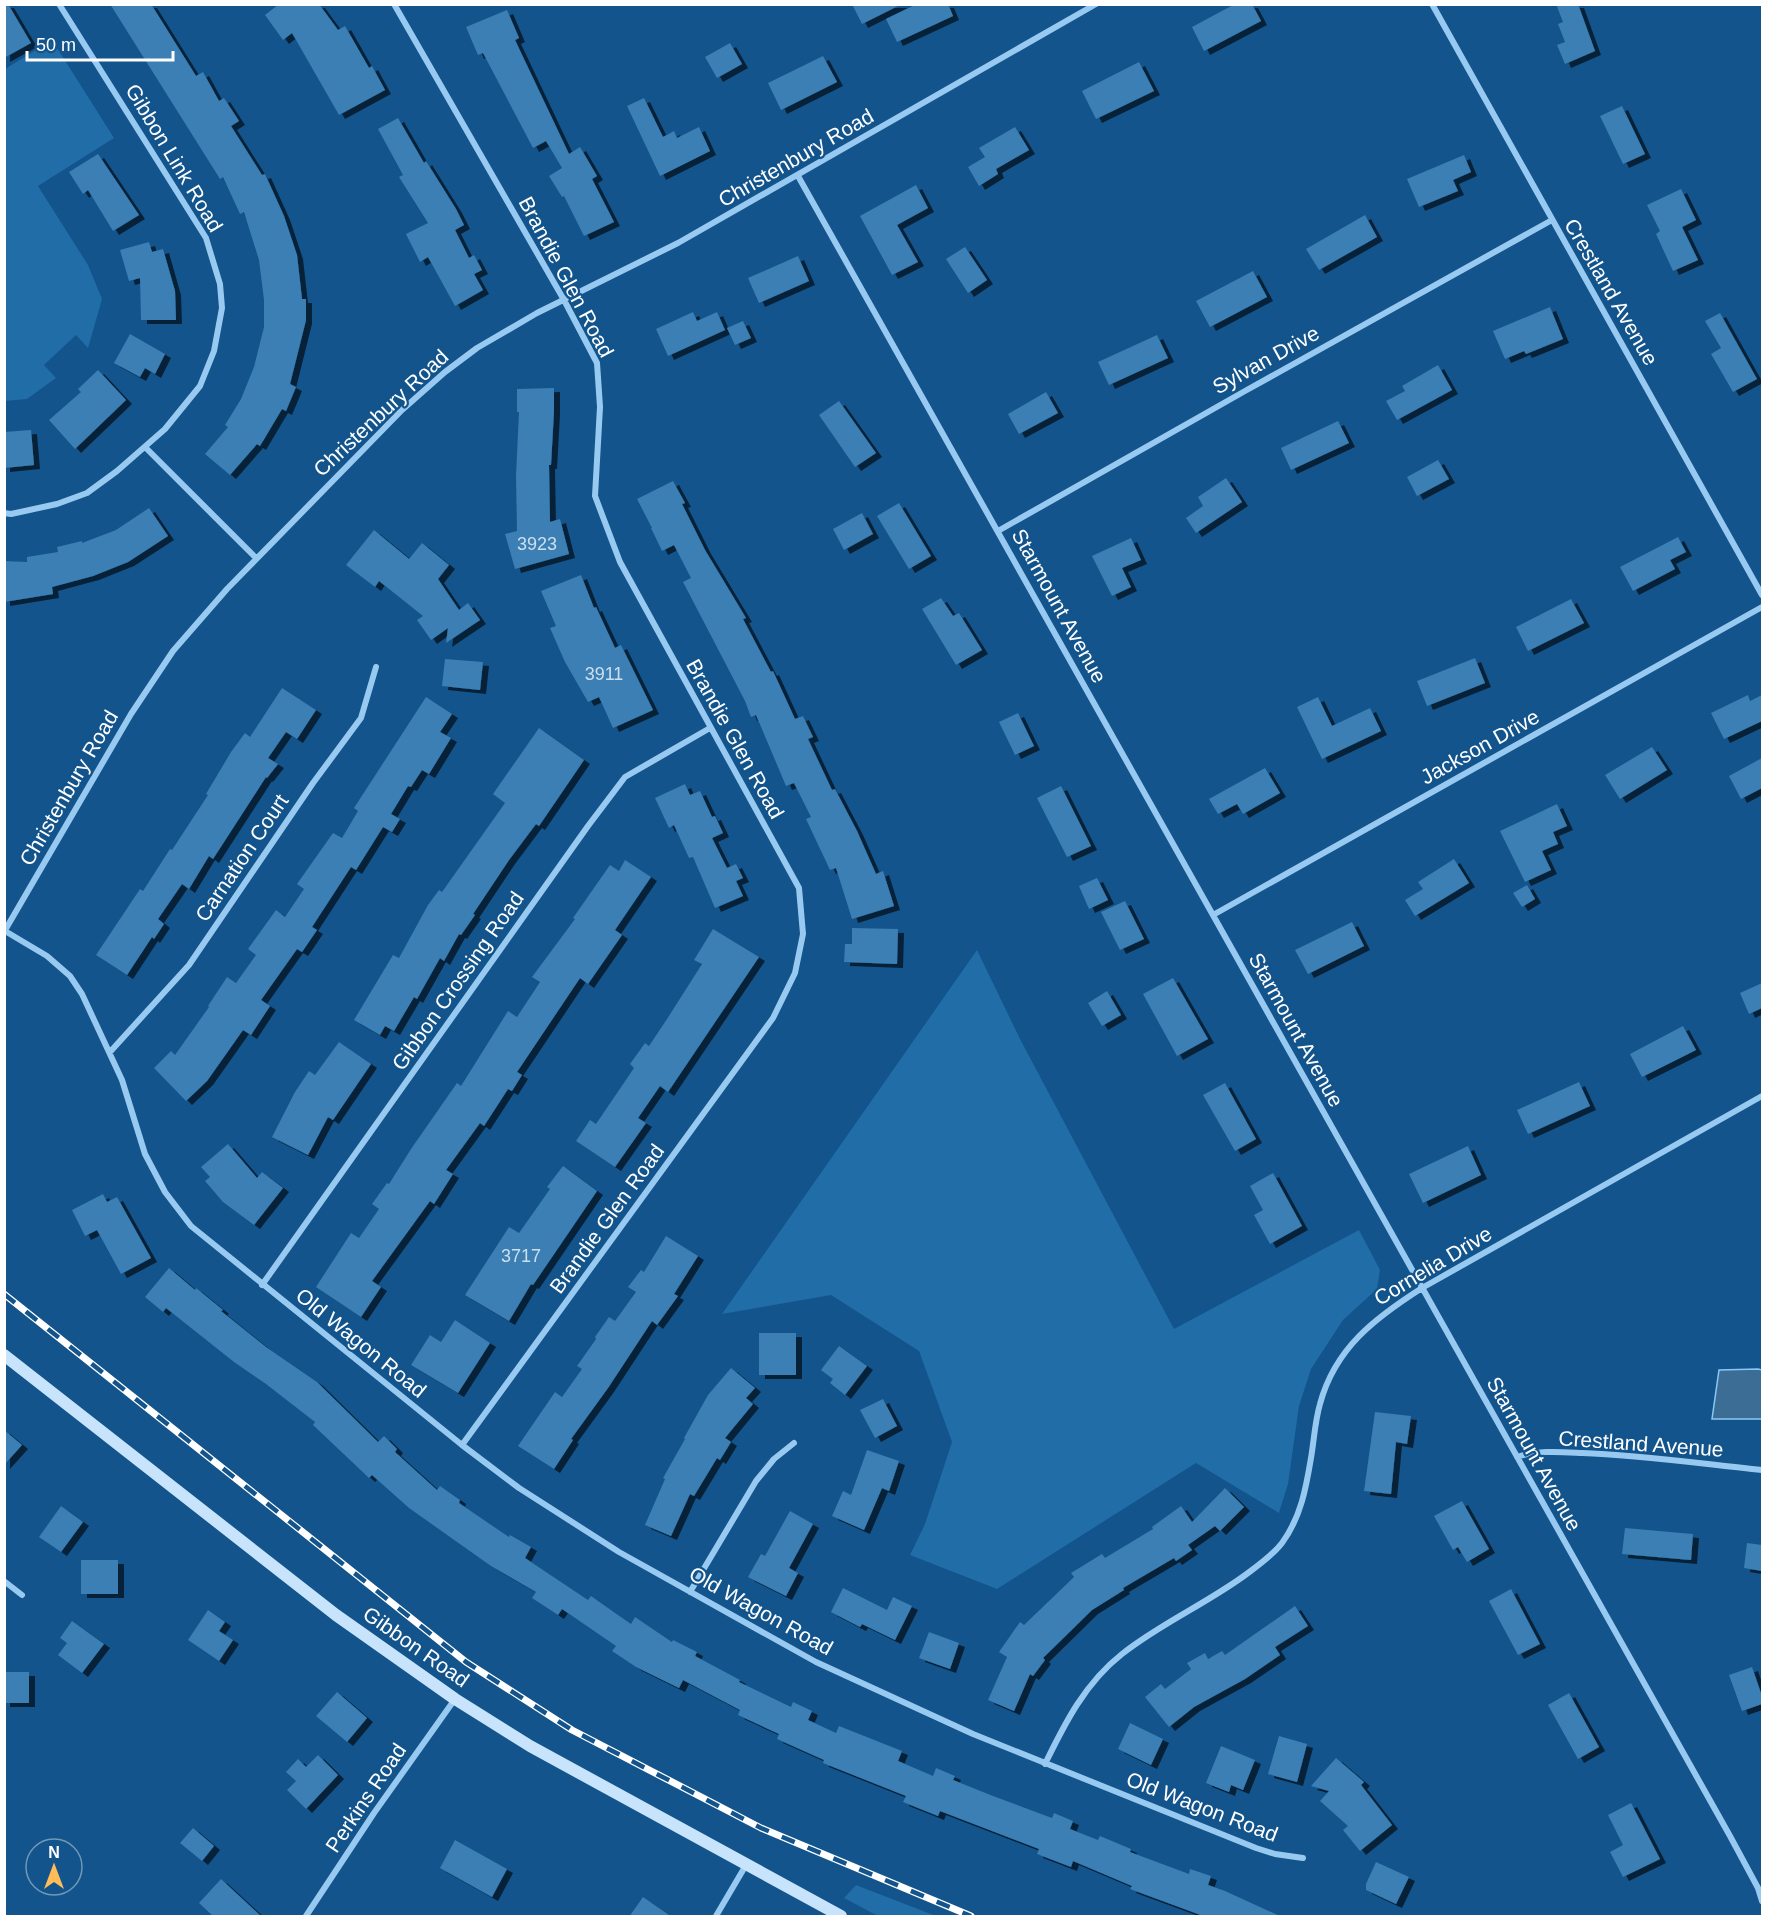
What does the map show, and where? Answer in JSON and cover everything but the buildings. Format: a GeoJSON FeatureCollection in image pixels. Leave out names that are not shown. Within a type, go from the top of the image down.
{"type":"FeatureCollection","features":[{"type":"Feature","properties":{"kind":"main road","name":"Gibbon Road"},"geometry":{"type":"LineString","coordinates":[[4,1355],[344,1622],[455,1699],[530,1746],[841,1917]]}},
{"type":"Feature","properties":{"kind":"street","name":"Gibbon Link Road"},"geometry":{"type":"LineString","coordinates":[[4,513],[11,514],[57,504],[87,493],[168,426],[200,386],[214,351],[222,308],[220,284],[206,238],[58,4]]}},
{"type":"Feature","properties":{"kind":"street","name":"Brandie Glen Road"},"geometry":{"type":"LineString","coordinates":[[394,4],[564,300],[597,363],[600,407],[595,496],[620,562],[799,888],[803,934],[795,973],[773,1018],[462,1445]]}},
{"type":"Feature","properties":{"kind":"street","name":"Christenbury Road"},"geometry":{"type":"LineString","coordinates":[[5,931],[152,681],[197,621],[402,410],[445,372],[477,348],[564,300],[678,243],[1096,4]]}},
{"type":"Feature","properties":{"kind":"street","name":"Crestland Avenue"},"geometry":{"type":"LineString","coordinates":[[1432,4],[1762,595]]}},
{"type":"Feature","properties":{"kind":"street","name":"Starmount Avenue"},"geometry":{"type":"LineString","coordinates":[[798,176],[1730,1836],[1762,1902]]}},
{"type":"Feature","properties":{"kind":"street","name":"Sylvan Drive"},"geometry":{"type":"LineString","coordinates":[[998,531],[1552,220]]}},
{"type":"Feature","properties":{"kind":"street"},"geometry":{"type":"LineString","coordinates":[[145,447],[256,558]]}},
{"type":"Feature","properties":{"kind":"street","name":"Jackson Drive"},"geometry":{"type":"LineString","coordinates":[[1214,915],[1762,607]]}},
{"type":"Feature","properties":{"kind":"street","name":"Carnation Court"},"geometry":{"type":"LineString","coordinates":[[110,1052],[189,965],[361,718],[376,667]]}},
{"type":"Feature","properties":{"kind":"street","name":"Gibbon Crossing Road"},"geometry":{"type":"LineString","coordinates":[[262,1285],[625,777],[710,728]]}},
{"type":"Feature","properties":{"kind":"street","name":"Old Wagon Road"},"geometry":{"type":"LineString","coordinates":[[5,931],[47,956],[70,976],[82,994],[122,1080],[145,1154],[165,1192],[190,1226],[462,1445],[519,1488],[620,1552],[816,1662],[973,1734],[1045,1764],[1256,1848],[1275,1854],[1303,1858]]}},
{"type":"Feature","properties":{"kind":"street","name":"Cornelia Drive"},"geometry":{"type":"LineString","coordinates":[[1045,1764],[1076,1705],[1105,1669],[1145,1638],[1225,1590],[1268,1559],[1282,1543],[1296,1520],[1306,1494],[1319,1405],[1327,1382],[1359,1334],[1386,1311],[1422,1288],[1762,1096]]}},
{"type":"Feature","properties":{"kind":"street"},"geometry":{"type":"LineString","coordinates":[[690,1592],[756,1481],[774,1459],[794,1443]]}},
{"type":"Feature","properties":{"kind":"street","name":"Crestland Avenue"},"geometry":{"type":"LineString","coordinates":[[1517,1457],[1526,1454],[1556,1452],[1616,1454],[1762,1470]]}},
{"type":"Feature","properties":{"kind":"street"},"geometry":{"type":"LineString","coordinates":[[4,1581],[22,1595]]}},
{"type":"Feature","properties":{"kind":"street","name":"Perkins Road"},"geometry":{"type":"LineString","coordinates":[[306,1917],[374,1813],[455,1699]]}},
{"type":"Feature","properties":{"kind":"street"},"geometry":{"type":"LineString","coordinates":[[716,1917],[746,1865]]}},
{"type":"Feature","properties":{"kind":"shaded area"},"geometry":{"type":"Polygon","coordinates":[[[52,40],[114,138],[38,186],[88,265],[102,299],[88,348],[76,335],[44,365],[56,378],[27,399],[5,401],[5,69],[52,40]]]}},
{"type":"Feature","properties":{"kind":"shaded area"},"geometry":{"type":"Polygon","coordinates":[[[977,950],[1020,1039],[1174,1329],[1359,1230],[1380,1270],[1377,1289],[1343,1320],[1311,1369],[1299,1406],[1288,1484],[1279,1513],[1196,1463],[997,1589],[910,1555],[925,1524],[952,1442],[919,1351],[831,1295],[722,1314],[977,950]]]}},
{"type":"Feature","properties":{"kind":"shaded area"},"geometry":{"type":"Polygon","coordinates":[[[1719,1370],[1762,1370],[1762,1419],[1712,1419],[1719,1370]]]}},
{"type":"Feature","properties":{"kind":"shaded area"},"geometry":{"type":"Polygon","coordinates":[[[856,1885],[936,1916],[878,1916],[844,1898],[856,1885]]]}},
{"type":"Feature","properties":{"kind":"railway"},"geometry":{"type":"LineString","coordinates":[[4,1294],[466,1662],[572,1730],[761,1828],[971,1916]]}}]}
